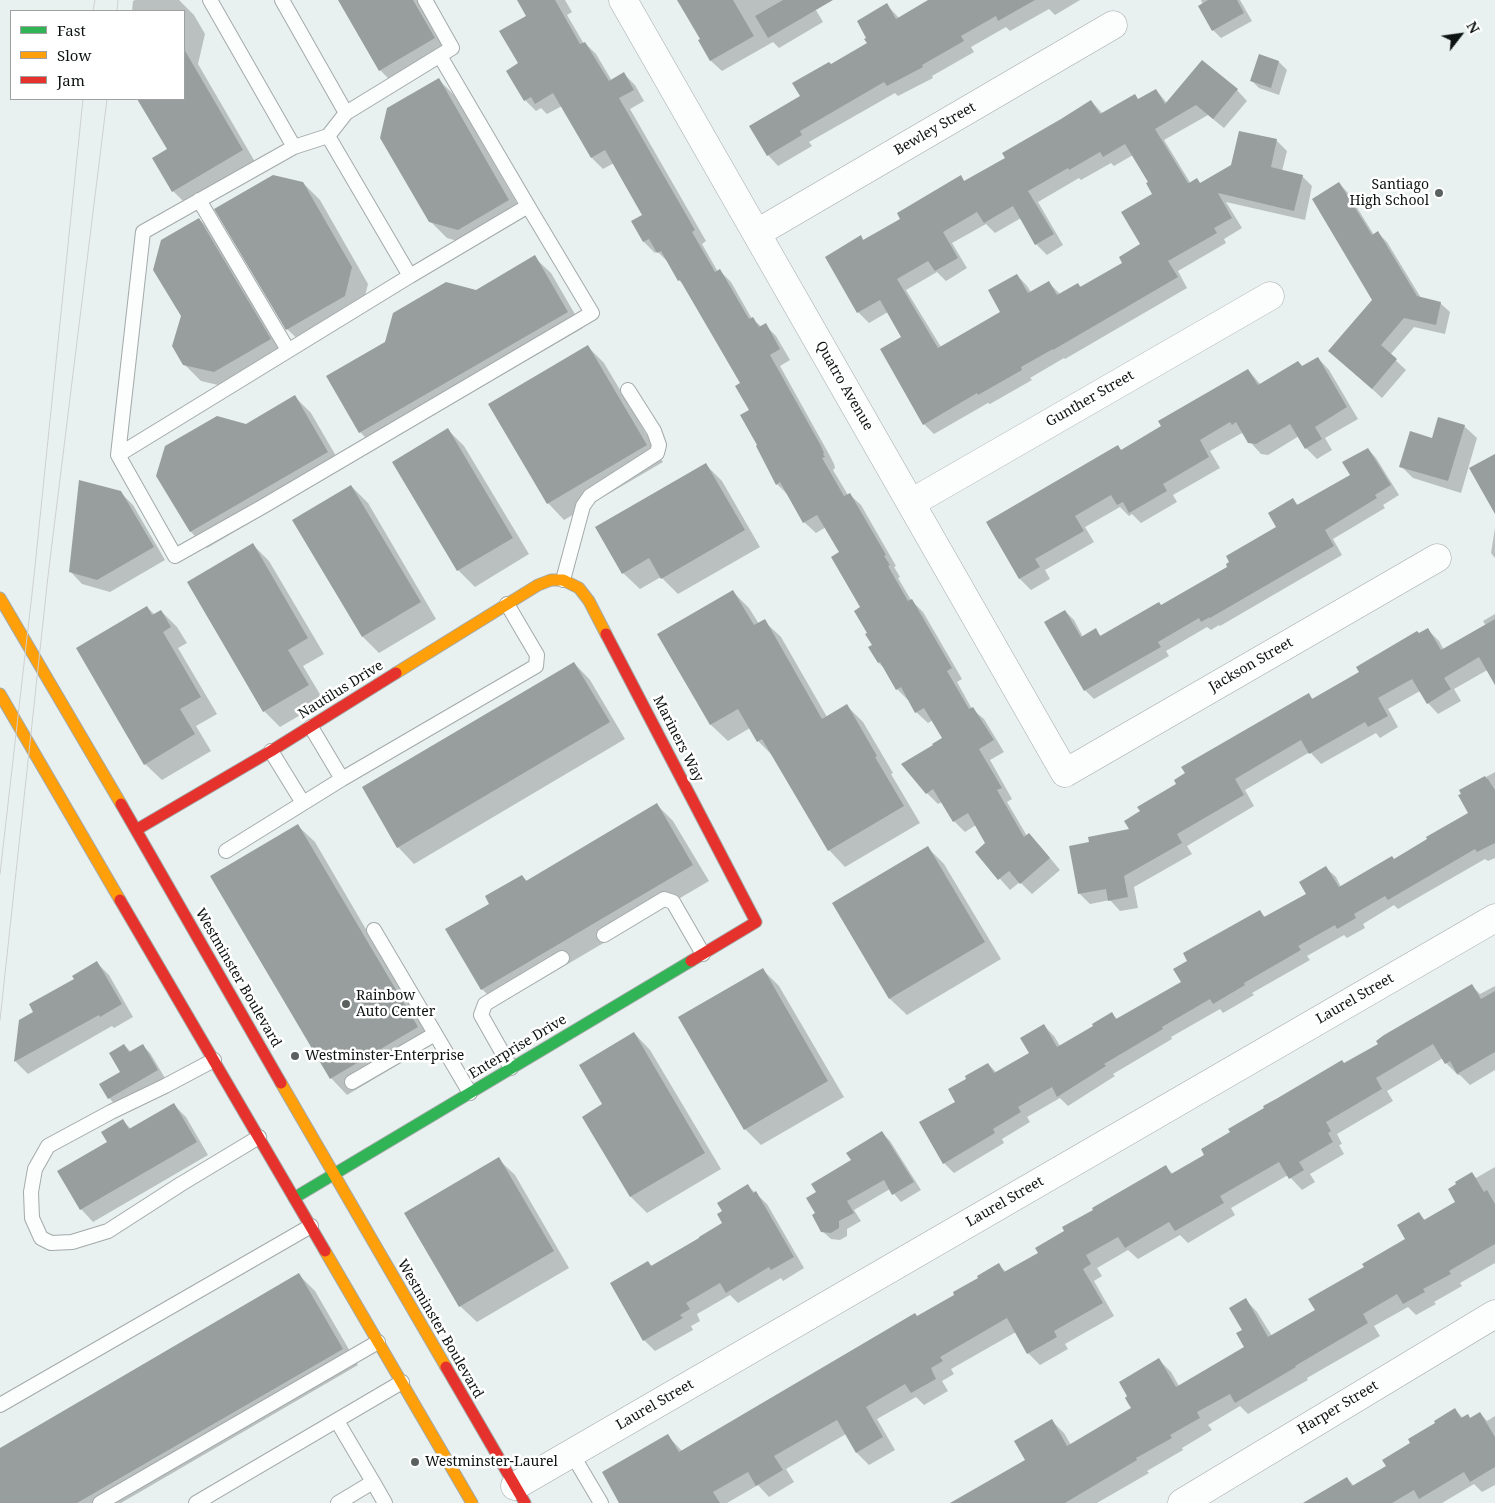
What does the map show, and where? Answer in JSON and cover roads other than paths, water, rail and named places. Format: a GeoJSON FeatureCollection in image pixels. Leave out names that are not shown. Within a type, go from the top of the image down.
{"type":"FeatureCollection","features":[{"type":"Feature","properties":{"kind":"main road","name":"Nautilus Drive"},"geometry":{"type":"LineString","coordinates":[[136,830],[271,751],[538,585],[550,580],[563,580]]}},
{"type":"Feature","properties":{"kind":"main road","name":"Mariners Way"},"geometry":{"type":"LineString","coordinates":[[563,580],[579,588],[589,601],[756,922]]}},
{"type":"Feature","properties":{"kind":"main road","name":"Westminster Boulevard"},"geometry":{"type":"LineString","coordinates":[[0,598],[520,1494]]}},
{"type":"Feature","properties":{"kind":"main road"},"geometry":{"type":"LineString","coordinates":[[0,694],[472,1503]]}},
{"type":"Feature","properties":{"kind":"main road","name":"Enterprise Drive"},"geometry":{"type":"LineString","coordinates":[[294,1198],[756,922]]}},
{"type":"Feature","properties":{"kind":"street","name":"Quatro Avenue"},"geometry":{"type":"LineString","coordinates":[[623,0],[1065,773]]}},
{"type":"Feature","properties":{"kind":"street","name":"Bewley Street"},"geometry":{"type":"LineString","coordinates":[[757,233],[1113,25]]}},
{"type":"Feature","properties":{"kind":"street","name":"Gunther Street"},"geometry":{"type":"LineString","coordinates":[[911,503],[1270,296]]}},
{"type":"Feature","properties":{"kind":"street","name":"Jackson Street"},"geometry":{"type":"LineString","coordinates":[[1065,773],[1436,558]]}},
{"type":"Feature","properties":{"kind":"street","name":"Laurel Street"},"geometry":{"type":"LineString","coordinates":[[520,1494],[572,1454],[1495,918]]}},
{"type":"Feature","properties":{"kind":"street","name":"Harper Street"},"geometry":{"type":"LineString","coordinates":[[1182,1503],[1495,1314]]}},
{"type":"Feature","properties":{"kind":"lane"},"geometry":{"type":"LineString","coordinates":[[210,0],[294,147]]}},
{"type":"Feature","properties":{"kind":"lane"},"geometry":{"type":"LineString","coordinates":[[282,0],[346,112]]}},
{"type":"Feature","properties":{"kind":"lane"},"geometry":{"type":"LineString","coordinates":[[425,0],[452,48],[346,112],[328,136],[294,147],[144,232],[118,455],[175,556],[592,313],[440,56]]}},
{"type":"Feature","properties":{"kind":"lane"},"geometry":{"type":"LineString","coordinates":[[328,136],[410,276]]}},
{"type":"Feature","properties":{"kind":"lane"},"geometry":{"type":"LineString","coordinates":[[199,200],[288,350]]}},
{"type":"Feature","properties":{"kind":"lane"},"geometry":{"type":"LineString","coordinates":[[118,455],[288,350],[528,206]]}},
{"type":"Feature","properties":{"kind":"lane"},"geometry":{"type":"LineString","coordinates":[[563,580],[583,506],[590,496],[657,453],[659,445],[654,431],[628,390]]}},
{"type":"Feature","properties":{"kind":"lane"},"geometry":{"type":"LineString","coordinates":[[226,850],[342,779],[536,666],[537,655],[507,604]]}},
{"type":"Feature","properties":{"kind":"lane"},"geometry":{"type":"LineString","coordinates":[[311,726],[342,779]]}},
{"type":"Feature","properties":{"kind":"lane"},"geometry":{"type":"LineString","coordinates":[[271,751],[303,803]]}},
{"type":"Feature","properties":{"kind":"lane"},"geometry":{"type":"LineString","coordinates":[[604,935],[664,899],[673,902],[703,954]]}},
{"type":"Feature","properties":{"kind":"lane"},"geometry":{"type":"LineString","coordinates":[[374,930],[470,1093]]}},
{"type":"Feature","properties":{"kind":"lane"},"geometry":{"type":"LineString","coordinates":[[511,1068],[481,1015],[485,1004],[562,958]]}},
{"type":"Feature","properties":{"kind":"lane"},"geometry":{"type":"LineString","coordinates":[[352,1082],[435,1034]]}},
{"type":"Feature","properties":{"kind":"lane"},"geometry":{"type":"LineString","coordinates":[[214,1060],[48,1146],[35,1168],[31,1192],[32,1218],[42,1238],[51,1243],[72,1242],[108,1231],[259,1137]]}},
{"type":"Feature","properties":{"kind":"lane"},"geometry":{"type":"LineString","coordinates":[[0,1405],[310,1226]]}},
{"type":"Feature","properties":{"kind":"lane"},"geometry":{"type":"LineString","coordinates":[[100,1503],[378,1342]]}},
{"type":"Feature","properties":{"kind":"lane"},"geometry":{"type":"LineString","coordinates":[[196,1503],[402,1382]]}},
{"type":"Feature","properties":{"kind":"lane"},"geometry":{"type":"LineString","coordinates":[[337,1420],[385,1503]]}},
{"type":"Feature","properties":{"kind":"lane"},"geometry":{"type":"LineString","coordinates":[[572,1454],[601,1503]]}},
{"type":"Feature","properties":{"kind":"lane"},"geometry":{"type":"LineString","coordinates":[[338,1503],[373,1482]]}},
{"type":"Feature","properties":{"kind":"tram line"},"geometry":{"type":"LineString","coordinates":[[93,10],[95,0]]}},
{"type":"Feature","properties":{"kind":"tram line"},"geometry":{"type":"LineString","coordinates":[[117,10],[118,0]]}},
{"type":"Feature","properties":{"kind":"tram line"},"geometry":{"type":"LineString","coordinates":[[0,874],[34,576],[83,100]]}},
{"type":"Feature","properties":{"kind":"tram line"},"geometry":{"type":"LineString","coordinates":[[0,1020],[48,576],[107,100]]}},
{"type":"Feature","properties":{"kind":"place","name":"Santiago High School"},"geometry":{"type":"Point","coordinates":[1439,193]}},
{"type":"Feature","properties":{"kind":"place","name":"Rainbow Auto Center"},"geometry":{"type":"Point","coordinates":[346,1004]}},
{"type":"Feature","properties":{"kind":"place","name":"Westminster-Enterprise"},"geometry":{"type":"Point","coordinates":[295,1056]}},
{"type":"Feature","properties":{"kind":"place","name":"Westminster-Laurel"},"geometry":{"type":"Point","coordinates":[415,1462]}}]}
